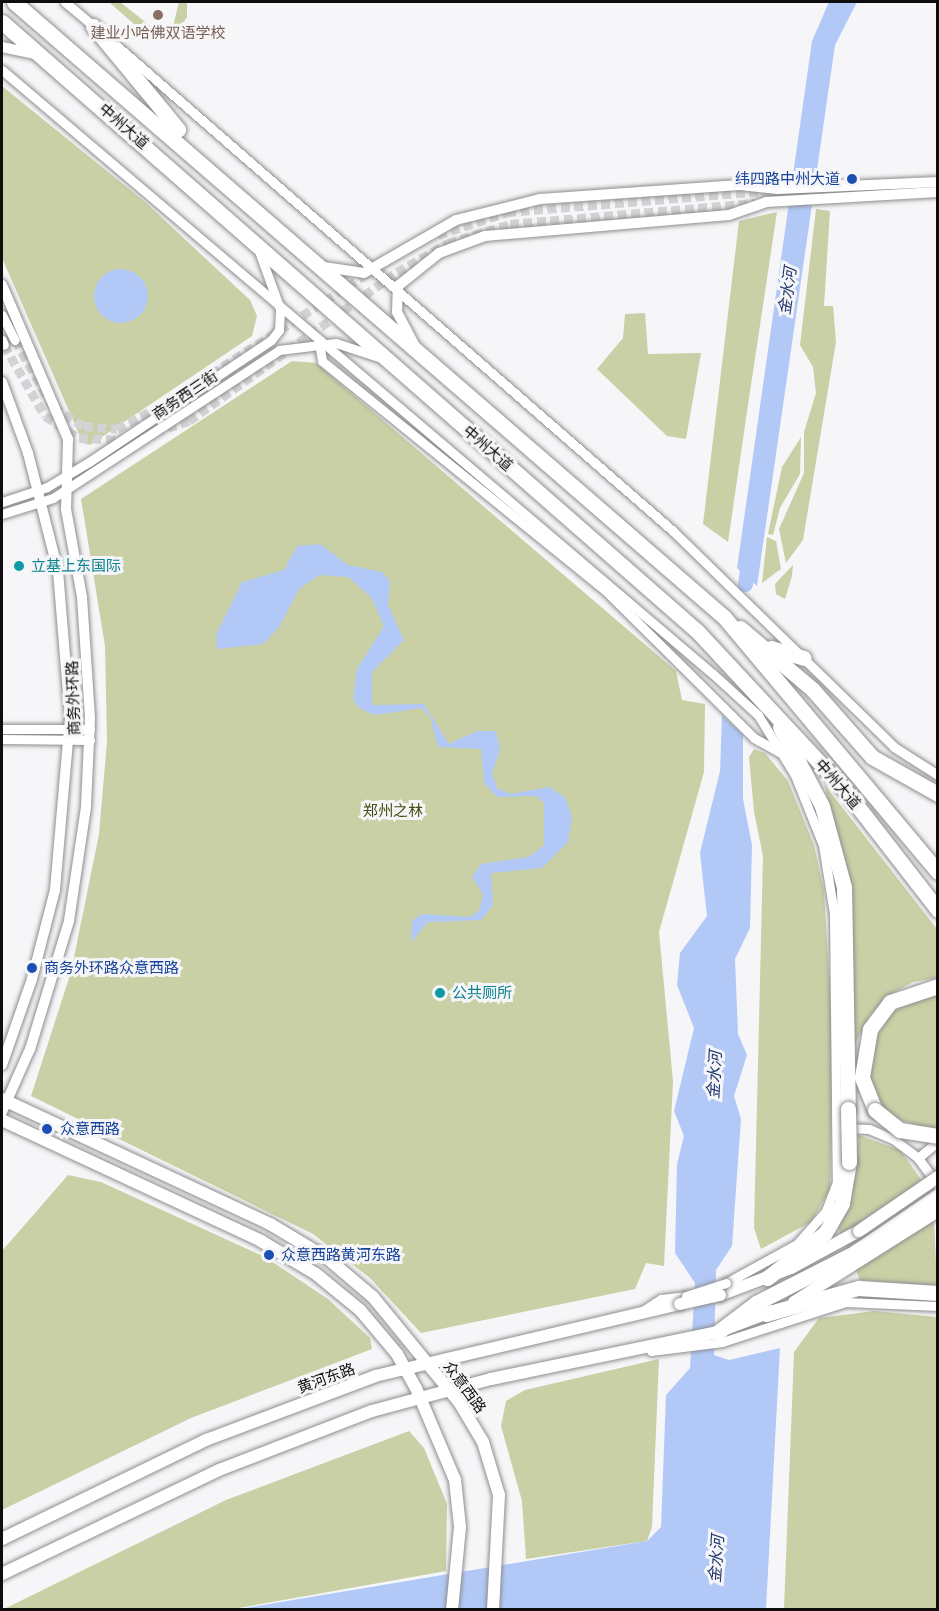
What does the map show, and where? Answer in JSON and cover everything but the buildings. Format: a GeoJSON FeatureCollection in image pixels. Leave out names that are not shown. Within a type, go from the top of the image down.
{"type":"FeatureCollection","features":[{"type":"Feature","properties":{"kind":"highway","name":"中州大道"},"geometry":{"type":"LineString","coordinates":[[14,2],[220,176],[724,617],[938,872]]}},
{"type":"Feature","properties":{"kind":"highway","name":"中州大道"},"geometry":{"type":"LineString","coordinates":[[2,22],[394,361],[723,658],[760,711],[844,790],[938,910]]}},
{"type":"Feature","properties":{"kind":"highway"},"geometry":{"type":"LineString","coordinates":[[93,26],[220,176]]}},
{"type":"Feature","properties":{"kind":"highway"},"geometry":{"type":"LineString","coordinates":[[724,617],[768,647],[872,757],[938,794]]}},
{"type":"Feature","properties":{"kind":"highway"},"geometry":{"type":"LineString","coordinates":[[768,647],[803,658]]}},
{"type":"Feature","properties":{"kind":"highway"},"geometry":{"type":"LineString","coordinates":[[760,711],[822,806],[841,872],[849,1162],[842,1203],[825,1233],[767,1278]]}},
{"type":"Feature","properties":{"kind":"highway"},"geometry":{"type":"LineString","coordinates":[[938,986],[890,1002],[870,1029],[862,1077],[875,1110],[900,1130],[938,1136]]}},
{"type":"Feature","properties":{"kind":"highway"},"geometry":{"type":"LineString","coordinates":[[720,1337],[761,1308],[854,1253],[938,1196]]}},
{"type":"Feature","properties":{"kind":"highway"},"geometry":{"type":"LineString","coordinates":[[761,1308],[858,1288],[938,1293]]}},
{"type":"Feature","properties":{"kind":"main road","name":"众意西路"},"geometry":{"type":"LineString","coordinates":[[3,1104],[244,1212],[327,1258],[373,1297],[428,1361],[473,1423],[492,1467],[500,1495],[494,1610]]}},
{"type":"Feature","properties":{"kind":"main road"},"geometry":{"type":"LineString","coordinates":[[2,1120],[236,1229],[316,1274],[360,1310],[405,1368],[420,1397],[455,1480],[458,1551],[452,1610]]}},
{"type":"Feature","properties":{"kind":"main road","name":"黄河东路"},"geometry":{"type":"LineString","coordinates":[[2,1539],[206,1440],[405,1368],[638,1313],[683,1300],[720,1294],[767,1278],[859,1231],[938,1177]]}},
{"type":"Feature","properties":{"kind":"main road"},"geometry":{"type":"LineString","coordinates":[[761,1308],[873,1256],[938,1212]]}},
{"type":"Feature","properties":{"kind":"main road"},"geometry":{"type":"LineString","coordinates":[[2,1575],[219,1470],[420,1397],[619,1354],[720,1337]]}},
{"type":"Feature","properties":{"kind":"street"},"geometry":{"type":"LineString","coordinates":[[65,2],[398,286],[673,531],[894,747],[938,775]]}},
{"type":"Feature","properties":{"kind":"street"},"geometry":{"type":"LineString","coordinates":[[2,46],[40,55]]}},
{"type":"Feature","properties":{"kind":"street"},"geometry":{"type":"LineString","coordinates":[[2,70],[319,342],[760,711],[811,811],[831,882],[838,967],[837,1182],[826,1212],[796,1244],[726,1283],[683,1300]]}},
{"type":"Feature","properties":{"kind":"street"},"geometry":{"type":"LineString","coordinates":[[324,267],[356,274],[376,267],[456,220],[540,199],[740,185],[778,189],[938,182]]}},
{"type":"Feature","properties":{"kind":"street"},"geometry":{"type":"LineString","coordinates":[[415,347],[397,312],[398,286],[440,253],[495,233],[729,215],[775,202],[938,192]]}},
{"type":"Feature","properties":{"kind":"street"},"geometry":{"type":"LineString","coordinates":[[251,236],[280,309]]}},
{"type":"Feature","properties":{"kind":"street","name":"商务外环路"},"geometry":{"type":"LineString","coordinates":[[2,285],[58,410],[70,473],[66,509],[82,597],[90,734],[86,807],[69,921],[52,985],[3,1104]]}},
{"type":"Feature","properties":{"kind":"street","name":"商务西三街"},"geometry":{"type":"LineString","coordinates":[[2,502],[38,490],[70,473],[271,340],[279,330],[280,309]]}},
{"type":"Feature","properties":{"kind":"street"},"geometry":{"type":"LineString","coordinates":[[2,315],[15,340]]}},
{"type":"Feature","properties":{"kind":"street"},"geometry":{"type":"LineString","coordinates":[[319,342],[322,361],[604,589],[754,738],[781,753]]}},
{"type":"Feature","properties":{"kind":"street","name":"商务西三街"},"geometry":{"type":"LineString","coordinates":[[2,514],[41,502],[69,488],[279,350],[319,342],[394,361]]}},
{"type":"Feature","properties":{"kind":"street","name":"商务外环路"},"geometry":{"type":"LineString","coordinates":[[2,382],[38,490],[62,600],[70,734],[66,814],[49,916],[2,1065]]}},
{"type":"Feature","properties":{"kind":"street"},"geometry":{"type":"LineString","coordinates":[[2,729],[90,734]]}},
{"type":"Feature","properties":{"kind":"street"},"geometry":{"type":"LineString","coordinates":[[2,739],[70,734]]}},
{"type":"Feature","properties":{"kind":"street"},"geometry":{"type":"LineString","coordinates":[[837,1128],[878,1132],[918,1158],[938,1186]]}},
{"type":"Feature","properties":{"kind":"street"},"geometry":{"type":"LineString","coordinates":[[918,1158],[938,1141]]}},
{"type":"Feature","properties":{"kind":"street"},"geometry":{"type":"LineString","coordinates":[[720,1337],[846,1302],[938,1306]]}},
{"type":"Feature","properties":{"kind":"green space"},"geometry":{"type":"Polygon","coordinates":[[[109,2],[120,2],[154,29],[173,26],[179,2],[187,2],[187,17],[175,35],[152,40],[109,2]]]}},
{"type":"Feature","properties":{"kind":"green space"},"geometry":{"type":"Polygon","coordinates":[[[2,86],[145,202],[250,300],[257,316],[252,336],[90,445],[83,443],[2,258],[2,86]]]}},
{"type":"Feature","properties":{"kind":"green space"},"geometry":{"type":"Polygon","coordinates":[[[816,209],[830,211],[824,306],[833,306],[836,342],[803,540],[786,563],[779,529],[804,473],[804,432],[816,393],[813,367],[800,345],[816,209]]]}},
{"type":"Feature","properties":{"kind":"green space"},"geometry":{"type":"Polygon","coordinates":[[[777,212],[728,542],[703,524],[739,221],[777,212]]]}},
{"type":"Feature","properties":{"kind":"green space"},"geometry":{"type":"Polygon","coordinates":[[[645,313],[648,354],[701,353],[686,439],[667,436],[597,369],[623,338],[625,314],[645,313]]]}},
{"type":"Feature","properties":{"kind":"green space","name":"郑州之林"},"geometry":{"type":"Polygon","coordinates":[[[292,361],[316,363],[676,671],[682,700],[705,704],[704,772],[659,932],[673,1081],[664,1266],[646,1263],[635,1289],[421,1333],[370,1278],[313,1234],[31,1096],[71,972],[99,834],[107,742],[105,646],[81,499],[292,361]]]}},
{"type":"Feature","properties":{"kind":"green space"},"geometry":{"type":"Polygon","coordinates":[[[801,437],[800,474],[780,508],[773,535],[768,534],[782,467],[801,437]]]}},
{"type":"Feature","properties":{"kind":"green space"},"geometry":{"type":"Polygon","coordinates":[[[767,537],[776,541],[781,569],[762,583],[767,537]]]}},
{"type":"Feature","properties":{"kind":"green space"},"geometry":{"type":"Polygon","coordinates":[[[793,565],[785,599],[776,594],[775,584],[793,565]]]}},
{"type":"Feature","properties":{"kind":"green space"},"geometry":{"type":"Polygon","coordinates":[[[754,749],[765,753],[788,781],[814,845],[824,891],[833,1040],[830,1190],[811,1222],[761,1249],[754,1228],[763,856],[754,812],[749,757],[754,749]]]}},
{"type":"Feature","properties":{"kind":"green space"},"geometry":{"type":"Polygon","coordinates":[[[824,784],[937,929],[937,978],[913,982],[889,995],[869,1017],[855,1044],[849,879],[824,784]]]}},
{"type":"Feature","properties":{"kind":"green space"},"geometry":{"type":"Polygon","coordinates":[[[937,993],[937,1131],[890,1117],[871,1086],[869,1051],[891,1012],[937,993]]]}},
{"type":"Feature","properties":{"kind":"green space"},"geometry":{"type":"Polygon","coordinates":[[[858,1135],[900,1150],[933,1196],[937,1286],[860,1280],[838,1228],[853,1184],[858,1135]]]}},
{"type":"Feature","properties":{"kind":"green space"},"geometry":{"type":"Polygon","coordinates":[[[68,1175],[101,1182],[265,1257],[328,1299],[370,1338],[372,1349],[191,1418],[2,1510],[2,1251],[68,1175]]]}},
{"type":"Feature","properties":{"kind":"green space"},"geometry":{"type":"Polygon","coordinates":[[[874,1311],[937,1317],[937,1609],[784,1609],[794,1352],[819,1318],[874,1311]]]}},
{"type":"Feature","properties":{"kind":"green space"},"geometry":{"type":"Polygon","coordinates":[[[659,1359],[652,1527],[647,1541],[526,1559],[522,1501],[501,1426],[506,1401],[525,1390],[659,1359]]]}},
{"type":"Feature","properties":{"kind":"green space"},"geometry":{"type":"Polygon","coordinates":[[[409,1431],[424,1448],[447,1504],[446,1571],[233,1609],[2,1610],[226,1500],[409,1431]]]}},
{"type":"Feature","properties":{"kind":"water"},"geometry":{"type":"Polygon","coordinates":[[[829,2],[857,2],[835,45],[757,586],[737,568],[812,41],[829,2]]]}},
{"type":"Feature","properties":{"kind":"water"},"geometry":{"type":"Polygon","coordinates":[[[116,269],[126,269],[136,273],[144,281],[148,296],[144,311],[136,319],[126,323],[116,323],[106,319],[98,311],[94,301],[94,291],[98,281],[106,273],[116,269]]]}},
{"type":"Feature","properties":{"kind":"water"},"geometry":{"type":"Polygon","coordinates":[[[320,544],[348,565],[382,572],[390,581],[388,605],[404,640],[372,672],[372,705],[424,704],[449,744],[477,731],[496,731],[500,750],[492,773],[497,788],[511,794],[549,787],[565,797],[572,816],[568,842],[542,868],[491,873],[493,905],[481,920],[428,922],[411,942],[412,921],[422,914],[470,917],[479,911],[483,895],[472,877],[481,864],[529,857],[544,845],[544,803],[536,796],[497,797],[484,783],[481,749],[438,747],[430,716],[421,708],[375,715],[359,708],[353,699],[357,669],[384,626],[371,597],[348,577],[319,575],[299,589],[279,627],[263,644],[217,649],[216,635],[242,582],[284,570],[297,546],[320,544]]]}},
{"type":"Feature","properties":{"kind":"water"},"geometry":{"type":"Polygon","coordinates":[[[722,715],[743,735],[743,799],[752,845],[750,928],[735,959],[738,1034],[747,1055],[734,1096],[741,1119],[732,1246],[716,1270],[714,1355],[729,1360],[780,1348],[766,1609],[233,1610],[647,1541],[661,1527],[666,1395],[690,1368],[695,1283],[675,1253],[677,1164],[684,1136],[674,1111],[694,1028],[677,985],[680,953],[707,916],[700,853],[720,771],[722,715]]]}},
{"type":"Feature","properties":{"kind":"waterway","name":"金水河"},"geometry":{"type":"LineString","coordinates":[[745,584],[749,556]]}},
{"type":"Feature","properties":{"kind":"tunnel"},"geometry":{"type":"LineString","coordinates":[[438,235],[507,212],[764,191]]}},
{"type":"Feature","properties":{"kind":"tunnel"},"geometry":{"type":"LineString","coordinates":[[4,345],[45,416],[79,438],[129,440],[189,421],[397,272],[448,243],[510,224],[755,203]]}},
{"type":"Feature","properties":{"kind":"tunnel"},"geometry":{"type":"LineString","coordinates":[[15,340],[53,407],[84,426],[117,429],[166,403],[370,272]]}},
{"type":"Feature","properties":{"kind":"place","name":"建业小哈佛双语学校"},"geometry":{"type":"Point","coordinates":[158,15]}},
{"type":"Feature","properties":{"kind":"place","name":"纬四路中州大道"},"geometry":{"type":"Point","coordinates":[852,179]}},
{"type":"Feature","properties":{"kind":"place","name":"立基上东国际"},"geometry":{"type":"Point","coordinates":[19,566]}},
{"type":"Feature","properties":{"kind":"place","name":"商务外环路众意西路"},"geometry":{"type":"Point","coordinates":[32,968]}},
{"type":"Feature","properties":{"kind":"place","name":"公共厕所"},"geometry":{"type":"Point","coordinates":[440,993]}},
{"type":"Feature","properties":{"kind":"place","name":"众意西路"},"geometry":{"type":"Point","coordinates":[47,1129]}},
{"type":"Feature","properties":{"kind":"place","name":"众意西路黄河东路"},"geometry":{"type":"Point","coordinates":[269,1255]}}]}
